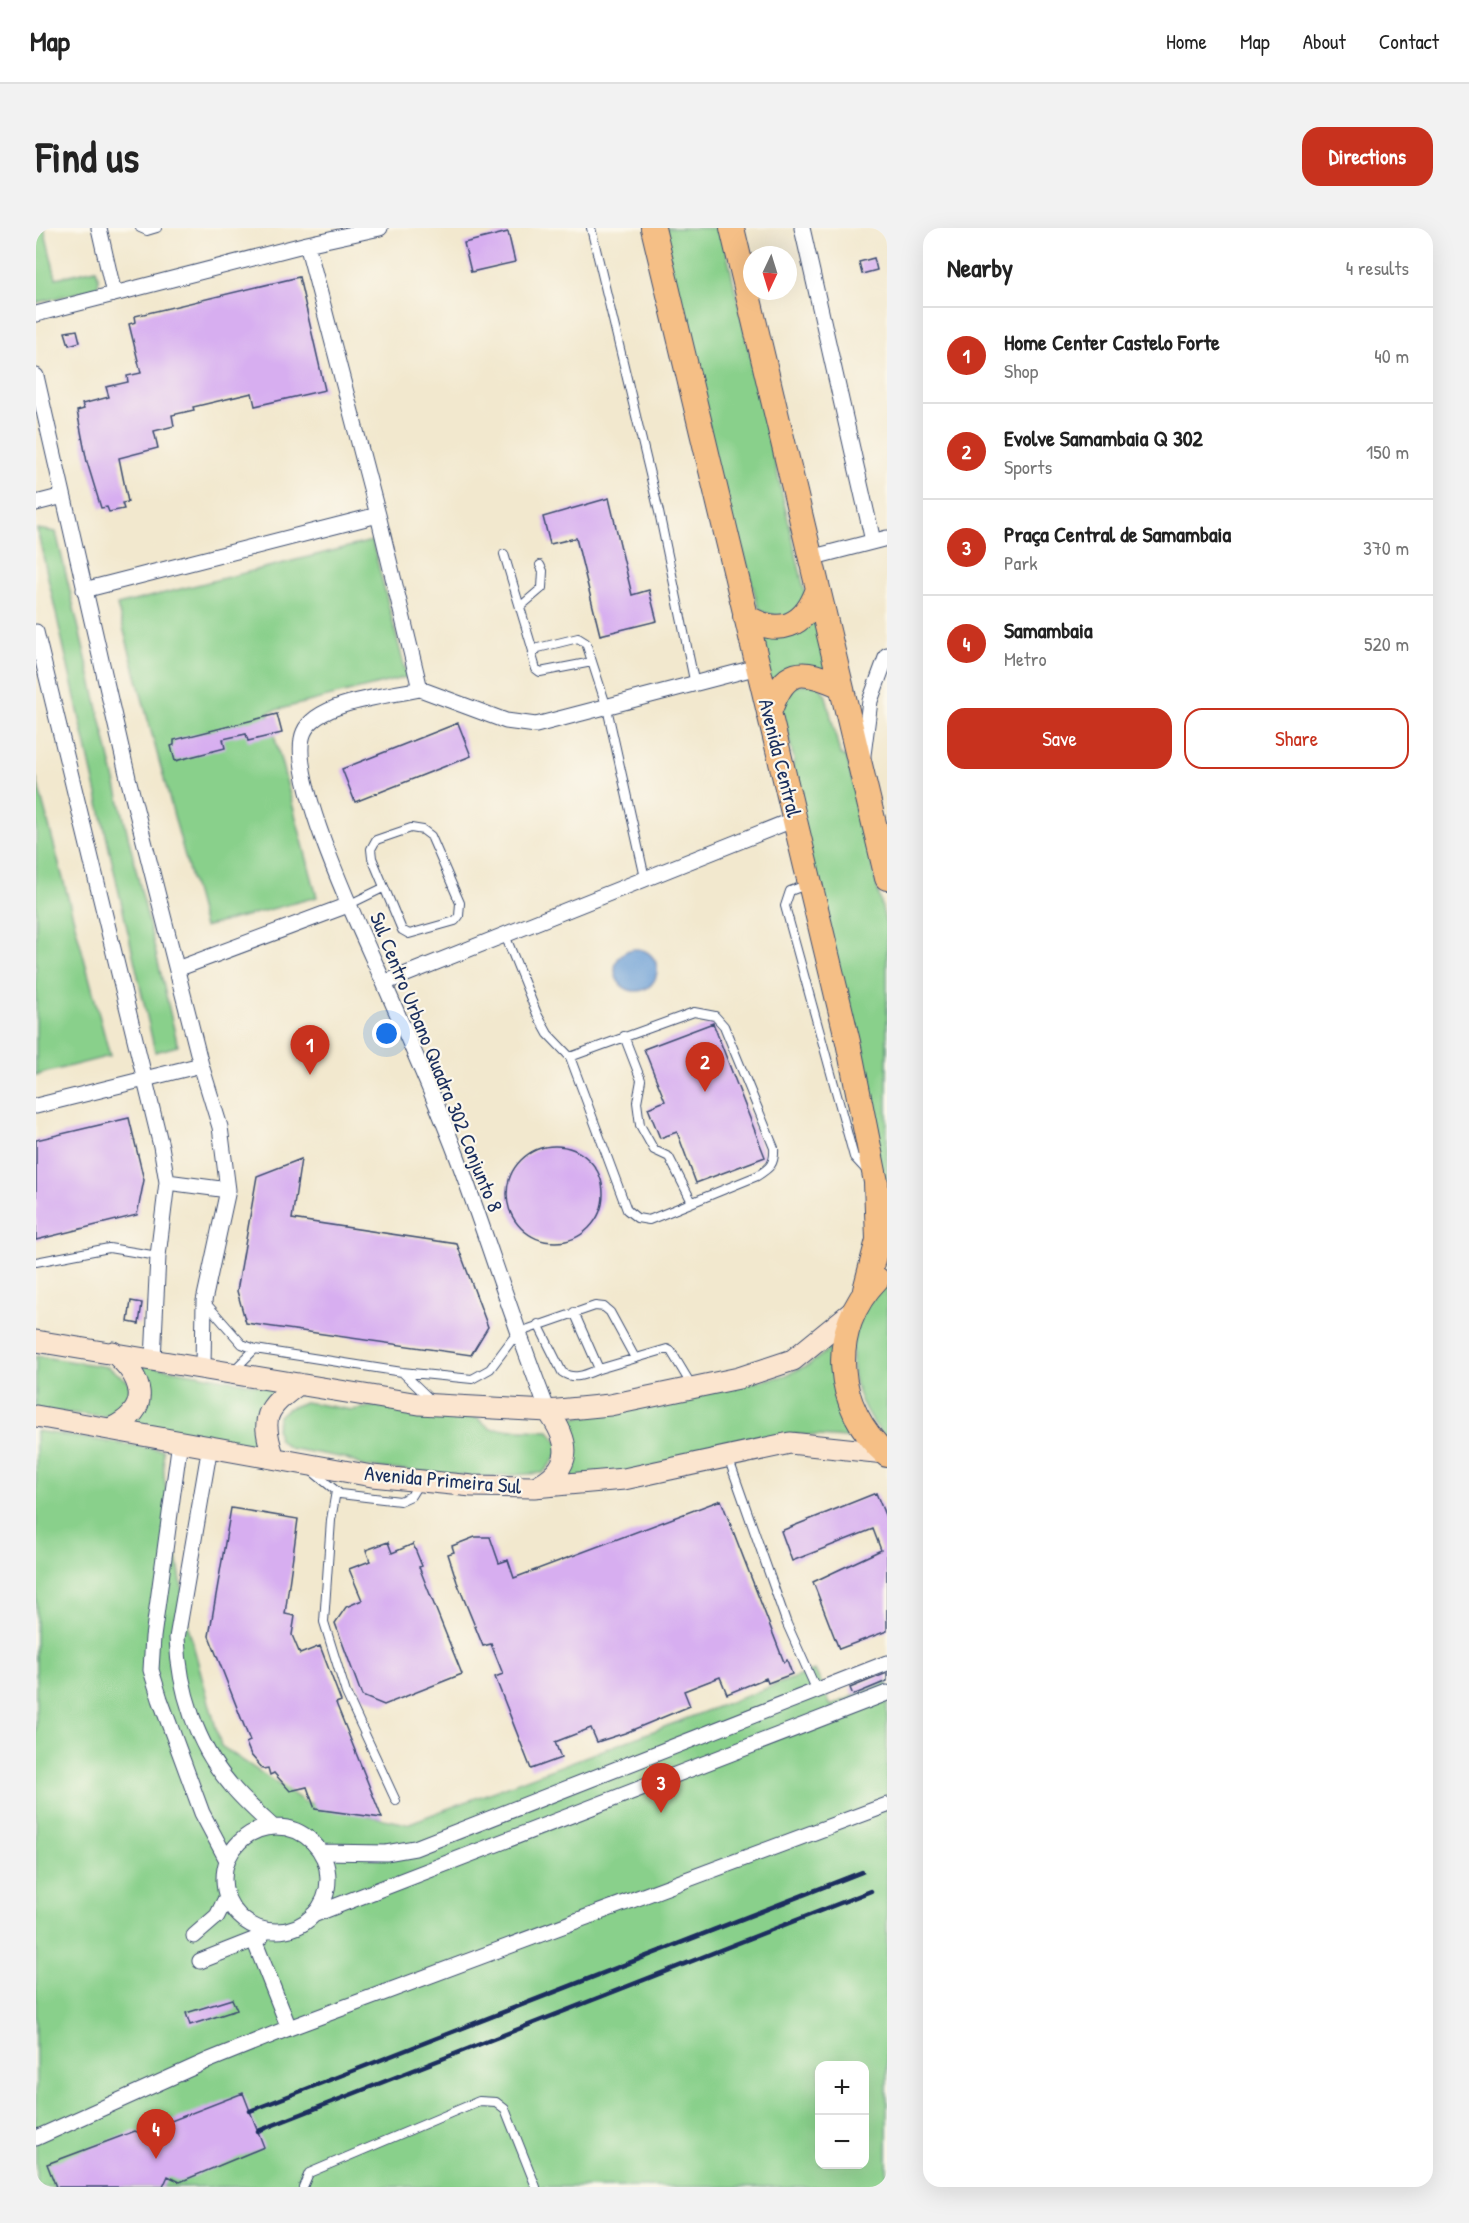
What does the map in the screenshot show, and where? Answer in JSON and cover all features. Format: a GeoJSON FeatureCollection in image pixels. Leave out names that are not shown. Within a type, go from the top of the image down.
{"type":"FeatureCollection","features":[{"type":"Feature","properties":{"kind":"main road","name":"Avenida Central"},"geometry":{"type":"LineString","coordinates":[[653,228],[848,1042],[876,1182],[878,1240],[865,1290]]}},
{"type":"Feature","properties":{"kind":"main road"},"geometry":{"type":"LineString","coordinates":[[732,228],[887,878]]}},
{"type":"Feature","properties":{"kind":"main road"},"geometry":{"type":"LineString","coordinates":[[745,616],[772,629],[790,624],[804,616],[812,606],[818,589]]}},
{"type":"Feature","properties":{"kind":"main road"},"geometry":{"type":"LineString","coordinates":[[769,713],[776,694],[785,680],[795,674],[813,673],[841,686]]}},
{"type":"Feature","properties":{"kind":"main road"},"geometry":{"type":"LineString","coordinates":[[886,1454],[859,1424],[844,1388],[842,1349],[852,1312],[865,1290],[887,1269]]}},
{"type":"Feature","properties":{"kind":"main road"},"geometry":{"type":"LineString","coordinates":[[36,1341],[435,1405],[548,1411],[610,1405],[739,1378],[794,1360],[852,1312]]}},
{"type":"Feature","properties":{"kind":"main road"},"geometry":{"type":"LineString","coordinates":[[112,1428],[135,1412],[139,1389],[133,1371],[113,1353]]}},
{"type":"Feature","properties":{"kind":"main road"},"geometry":{"type":"LineString","coordinates":[[274,1458],[267,1437],[266,1417],[273,1405],[299,1384]]}},
{"type":"Feature","properties":{"kind":"main road"},"geometry":{"type":"LineString","coordinates":[[534,1487],[551,1479],[559,1470],[566,1449],[565,1437],[548,1411]]}},
{"type":"Feature","properties":{"kind":"main road","name":"Avenida Primeira Sul"},"geometry":{"type":"LineString","coordinates":[[36,1416],[372,1476],[472,1486],[534,1487],[624,1479],[790,1443],[886,1454]]}},
{"type":"Feature","properties":{"kind":"street"},"geometry":{"type":"LineString","coordinates":[[99,228],[114,294]]}},
{"type":"Feature","properties":{"kind":"street"},"geometry":{"type":"LineString","coordinates":[[36,314],[307,244],[380,228]]}},
{"type":"Feature","properties":{"kind":"street"},"geometry":{"type":"LineString","coordinates":[[802,228],[880,539],[810,558]]}},
{"type":"Feature","properties":{"kind":"street"},"geometry":{"type":"LineString","coordinates":[[307,244],[378,515],[420,689],[522,725],[536,725],[758,667]]}},
{"type":"Feature","properties":{"kind":"street"},"geometry":{"type":"LineString","coordinates":[[36,376],[128,778],[201,1065],[220,1126],[228,1190],[204,1301],[203,1368]]}},
{"type":"Feature","properties":{"kind":"street"},"geometry":{"type":"LineString","coordinates":[[36,503],[63,496]]}},
{"type":"Feature","properties":{"kind":"street"},"geometry":{"type":"LineString","coordinates":[[84,590],[378,515]]}},
{"type":"Feature","properties":{"kind":"street"},"geometry":{"type":"LineString","coordinates":[[36,632],[145,1078],[168,1182],[158,1256],[153,1360]]}},
{"type":"Feature","properties":{"kind":"street"},"geometry":{"type":"LineString","coordinates":[[861,773],[870,701],[887,655]]}},
{"type":"Feature","properties":{"kind":"street","name":"Sul Centro Urbano Quadra 302 Conjunto 8"},"geometry":{"type":"LineString","coordinates":[[420,689],[323,712],[304,733],[301,761],[321,833],[348,904],[384,983],[457,1158],[517,1333],[548,1411]]}},
{"type":"Feature","properties":{"kind":"street"},"geometry":{"type":"LineString","coordinates":[[384,983],[504,933],[795,819]]}},
{"type":"Feature","properties":{"kind":"street"},"geometry":{"type":"LineString","coordinates":[[177,969],[348,904]]}},
{"type":"Feature","properties":{"kind":"street"},"geometry":{"type":"LineString","coordinates":[[36,1106],[201,1065]]}},
{"type":"Feature","properties":{"kind":"street"},"geometry":{"type":"LineString","coordinates":[[168,1182],[228,1190]]}},
{"type":"Feature","properties":{"kind":"street"},"geometry":{"type":"LineString","coordinates":[[180,1441],[153,1637],[151,1670],[202,1813],[227,1860]]}},
{"type":"Feature","properties":{"kind":"street"},"geometry":{"type":"LineString","coordinates":[[210,1446],[177,1638],[178,1667],[184,1693],[203,1740],[229,1783],[273,1827]]}},
{"type":"Feature","properties":{"kind":"street"},"geometry":{"type":"LineString","coordinates":[[321,1852],[386,1853],[415,1848],[887,1663]]}},
{"type":"Feature","properties":{"kind":"street"},"geometry":{"type":"LineString","coordinates":[[200,1961],[277,1931],[298,1926],[314,1915],[887,1694]]}},
{"type":"Feature","properties":{"kind":"street"},"geometry":{"type":"LineString","coordinates":[[36,2138],[207,2061],[288,2028],[887,1805]]}},
{"type":"Feature","properties":{"kind":"street"},"geometry":{"type":"LineString","coordinates":[[277,1931],[256,1927],[246,1922],[238,1915],[226,1896],[224,1874],[227,1860],[244,1837],[254,1831],[273,1827],[296,1831],[306,1836],[321,1852],[328,1872],[328,1883],[322,1904],[314,1915]]}},
{"type":"Feature","properties":{"kind":"street"},"geometry":{"type":"LineString","coordinates":[[194,1936],[217,1916],[226,1896]]}},
{"type":"Feature","properties":{"kind":"street"},"geometry":{"type":"LineString","coordinates":[[254,1940],[288,2028]]}},
{"type":"Feature","properties":{"kind":"lane"},"geometry":{"type":"LineString","coordinates":[[140,228],[147,231],[157,228]]}},
{"type":"Feature","properties":{"kind":"lane"},"geometry":{"type":"LineString","coordinates":[[591,228],[658,512],[695,685]]}},
{"type":"Feature","properties":{"kind":"lane"},"geometry":{"type":"LineString","coordinates":[[504,554],[521,606],[536,669],[540,672],[592,662]]}},
{"type":"Feature","properties":{"kind":"lane"},"geometry":{"type":"LineString","coordinates":[[521,606],[542,588],[543,571],[540,565]]}},
{"type":"Feature","properties":{"kind":"lane"},"geometry":{"type":"LineString","coordinates":[[533,651],[578,638],[586,643],[607,708],[645,878]]}},
{"type":"Feature","properties":{"kind":"lane"},"geometry":{"type":"LineString","coordinates":[[411,828],[423,830],[431,836],[437,847],[460,903],[459,915],[455,921],[418,934],[409,934],[402,930],[383,888],[372,858],[371,849],[376,840],[411,828]]}},
{"type":"Feature","properties":{"kind":"lane"},"geometry":{"type":"LineString","coordinates":[[348,904],[383,888]]}},
{"type":"Feature","properties":{"kind":"lane"},"geometry":{"type":"LineString","coordinates":[[504,933],[548,1034],[570,1057],[627,1210],[637,1218],[649,1220],[757,1176],[771,1167],[775,1158],[774,1148],[724,1026],[715,1016],[694,1012],[570,1057]]}},
{"type":"Feature","properties":{"kind":"lane"},"geometry":{"type":"LineString","coordinates":[[624,1036],[641,1080],[637,1108],[640,1125],[654,1150],[669,1157],[692,1202]]}},
{"type":"Feature","properties":{"kind":"lane"},"geometry":{"type":"LineString","coordinates":[[36,1262],[109,1248],[158,1256]]}},
{"type":"Feature","properties":{"kind":"lane"},"geometry":{"type":"LineString","coordinates":[[204,1301],[242,1344],[255,1349],[402,1372],[472,1379],[490,1369],[517,1333],[574,1312],[595,1306],[604,1307],[635,1358]]}},
{"type":"Feature","properties":{"kind":"lane"},"geometry":{"type":"LineString","coordinates":[[574,1312],[599,1369]]}},
{"type":"Feature","properties":{"kind":"lane"},"geometry":{"type":"LineString","coordinates":[[538,1324],[561,1372],[567,1376],[584,1376],[635,1358],[671,1351],[692,1387]]}},
{"type":"Feature","properties":{"kind":"lane"},"geometry":{"type":"LineString","coordinates":[[231,1373],[255,1349]]}},
{"type":"Feature","properties":{"kind":"lane"},"geometry":{"type":"LineString","coordinates":[[402,1372],[435,1405]]}},
{"type":"Feature","properties":{"kind":"lane"},"geometry":{"type":"LineString","coordinates":[[728,1455],[749,1521],[787,1624],[817,1691]]}},
{"type":"Feature","properties":{"kind":"lane"},"geometry":{"type":"LineString","coordinates":[[302,1463],[336,1491],[345,1495],[400,1501],[411,1496],[421,1481]]}},
{"type":"Feature","properties":{"kind":"lane"},"geometry":{"type":"LineString","coordinates":[[336,1491],[331,1520],[324,1622],[346,1693],[396,1801]]}},
{"type":"Feature","properties":{"kind":"lane"},"geometry":{"type":"LineString","coordinates":[[303,2187],[309,2173],[479,2101],[496,2102],[505,2109],[536,2187]]}},
{"type":"Feature","properties":{"kind":"green space"},"geometry":{"type":"Polygon","coordinates":[[[36,228],[44,228],[56,278],[96,269],[99,280],[97,288],[36,303],[36,228]]]}},
{"type":"Feature","properties":{"kind":"green space"},"geometry":{"type":"Polygon","coordinates":[[[659,228],[721,228],[805,593],[803,603],[786,619],[763,612],[758,606],[742,548],[727,533],[659,228]]]}},
{"type":"Feature","properties":{"kind":"green space"},"geometry":{"type":"Polygon","coordinates":[[[37,529],[56,532],[178,1046],[155,1052],[37,529]]]}},
{"type":"Feature","properties":{"kind":"green space"},"geometry":{"type":"Polygon","coordinates":[[[372,541],[407,677],[268,712],[317,897],[204,927],[117,605],[372,541]]]}},
{"type":"Feature","properties":{"kind":"green space"},"geometry":{"type":"Polygon","coordinates":[[[816,615],[830,671],[770,685],[756,629],[816,615]]]}},
{"type":"Feature","properties":{"kind":"green space"},"geometry":{"type":"Polygon","coordinates":[[[817,682],[826,696],[840,754],[847,758],[887,929],[887,1208],[789,779],[794,760],[781,705],[786,688],[817,682]]]}},
{"type":"Feature","properties":{"kind":"green space"},"geometry":{"type":"Polygon","coordinates":[[[36,777],[110,1056],[36,1075],[36,777]]]}},
{"type":"Feature","properties":{"kind":"green space"},"geometry":{"type":"Polygon","coordinates":[[[887,1281],[887,1438],[875,1425],[858,1393],[852,1357],[853,1339],[858,1322],[868,1303],[887,1281]]]}},
{"type":"Feature","properties":{"kind":"green space"},"geometry":{"type":"Polygon","coordinates":[[[836,1344],[858,1439],[793,1434],[624,1474],[560,1481],[564,1420],[784,1376],[810,1364],[836,1344]]]}},
{"type":"Feature","properties":{"kind":"green space"},"geometry":{"type":"Polygon","coordinates":[[[36,1356],[108,1367],[128,1381],[134,1402],[125,1418],[36,1410],[36,1356]]]}},
{"type":"Feature","properties":{"kind":"green space"},"geometry":{"type":"Polygon","coordinates":[[[140,1364],[276,1388],[266,1400],[264,1450],[128,1426],[149,1393],[140,1364]]]}},
{"type":"Feature","properties":{"kind":"green space"},"geometry":{"type":"Polygon","coordinates":[[[305,1402],[352,1410],[375,1406],[477,1418],[491,1429],[549,1431],[563,1449],[543,1473],[485,1477],[365,1467],[345,1458],[289,1448],[279,1440],[276,1428],[279,1416],[287,1409],[305,1402]]]}},
{"type":"Feature","properties":{"kind":"green space"},"geometry":{"type":"Polygon","coordinates":[[[36,1431],[163,1450],[164,1476],[189,1630],[221,1746],[305,1802],[407,1824],[815,1670],[831,1706],[887,1681],[887,2187],[36,2187],[36,1431]]]}},
{"type":"Feature","properties":{"kind":"water"},"geometry":{"type":"Polygon","coordinates":[[[636,949],[644,950],[651,955],[656,962],[656,978],[651,985],[644,990],[636,991],[628,990],[621,985],[616,978],[615,970],[616,962],[621,955],[628,950],[636,949]]]}},
{"type":"Feature","properties":{"kind":"building"},"geometry":{"type":"Polygon","coordinates":[[[508,232],[515,262],[471,272],[464,243],[508,232]]]}},
{"type":"Feature","properties":{"kind":"building"},"geometry":{"type":"Polygon","coordinates":[[[874,258],[877,270],[862,274],[859,262],[874,258]]]}},
{"type":"Feature","properties":{"kind":"building"},"geometry":{"type":"Polygon","coordinates":[[[299,277],[325,390],[255,406],[252,393],[193,407],[194,410],[172,415],[174,426],[154,431],[158,448],[119,458],[128,502],[122,503],[124,509],[109,512],[107,507],[101,508],[87,462],[77,411],[84,409],[82,404],[109,397],[106,387],[128,382],[127,376],[141,373],[129,324],[136,322],[135,316],[299,277]]]}},
{"type":"Feature","properties":{"kind":"building"},"geometry":{"type":"Polygon","coordinates":[[[77,330],[80,342],[69,345],[65,332],[77,330]]]}},
{"type":"Feature","properties":{"kind":"building"},"geometry":{"type":"Polygon","coordinates":[[[609,498],[632,595],[649,590],[657,621],[600,635],[576,538],[550,544],[543,517],[609,498]]]}},
{"type":"Feature","properties":{"kind":"building"},"geometry":{"type":"Polygon","coordinates":[[[277,714],[282,733],[248,741],[246,734],[223,739],[225,748],[175,761],[171,746],[174,745],[174,740],[277,714]]]}},
{"type":"Feature","properties":{"kind":"building"},"geometry":{"type":"Polygon","coordinates":[[[458,723],[471,756],[355,802],[342,769],[458,723]]]}},
{"type":"Feature","properties":{"kind":"building"},"geometry":{"type":"Polygon","coordinates":[[[713,1023],[765,1157],[696,1183],[677,1132],[660,1138],[648,1108],[665,1101],[644,1049],[713,1023]]]}},
{"type":"Feature","properties":{"kind":"building"},"geometry":{"type":"Polygon","coordinates":[[[129,1118],[144,1180],[137,1215],[36,1240],[36,1140],[129,1118]]]}},
{"type":"Feature","properties":{"kind":"building"},"geometry":{"type":"Polygon","coordinates":[[[555,1146],[573,1150],[589,1160],[599,1176],[603,1194],[599,1212],[589,1228],[573,1238],[555,1242],[537,1238],[521,1228],[511,1212],[507,1194],[511,1176],[521,1160],[537,1150],[555,1146]]]}},
{"type":"Feature","properties":{"kind":"building"},"geometry":{"type":"Polygon","coordinates":[[[301,1159],[292,1219],[457,1244],[488,1327],[471,1355],[246,1323],[237,1291],[257,1176],[301,1159]]]}},
{"type":"Feature","properties":{"kind":"building"},"geometry":{"type":"Polygon","coordinates":[[[131,1301],[142,1303],[139,1324],[128,1322],[131,1301]]]}},
{"type":"Feature","properties":{"kind":"building"},"geometry":{"type":"Polygon","coordinates":[[[876,1493],[887,1520],[887,1631],[839,1649],[813,1582],[881,1550],[873,1529],[792,1561],[781,1531],[876,1493]]]}},
{"type":"Feature","properties":{"kind":"building"},"geometry":{"type":"Polygon","coordinates":[[[721,1500],[784,1662],[787,1660],[792,1674],[768,1683],[766,1678],[727,1694],[720,1677],[684,1691],[690,1706],[625,1733],[597,1742],[591,1728],[555,1742],[561,1758],[531,1769],[495,1677],[503,1674],[491,1644],[483,1646],[457,1582],[448,1554],[454,1552],[452,1546],[475,1537],[490,1537],[499,1563],[508,1560],[514,1578],[721,1500]]]}},
{"type":"Feature","properties":{"kind":"building"},"geometry":{"type":"Polygon","coordinates":[[[231,1508],[298,1519],[285,1614],[295,1616],[292,1635],[300,1654],[320,1646],[341,1701],[336,1703],[382,1818],[315,1809],[307,1787],[290,1791],[274,1773],[270,1775],[268,1768],[263,1769],[251,1755],[246,1743],[250,1741],[209,1636],[231,1508]]]}},
{"type":"Feature","properties":{"kind":"building"},"geometry":{"type":"Polygon","coordinates":[[[388,1542],[392,1553],[413,1544],[422,1566],[419,1567],[462,1674],[384,1705],[362,1696],[335,1623],[346,1607],[362,1600],[349,1569],[370,1561],[366,1550],[388,1542]]]}},
{"type":"Feature","properties":{"kind":"building"},"geometry":{"type":"Polygon","coordinates":[[[887,1673],[887,1681],[853,1695],[850,1688],[887,1673]]]}},
{"type":"Feature","properties":{"kind":"building"},"geometry":{"type":"Polygon","coordinates":[[[232,1999],[237,2010],[190,2025],[186,2013],[232,1999]]]}},
{"type":"Feature","properties":{"kind":"building"},"geometry":{"type":"Polygon","coordinates":[[[243,2093],[264,2147],[180,2182],[168,2176],[163,2187],[56,2187],[47,2164],[135,2131],[153,2138],[158,2126],[243,2093]]]}},
{"type":"Feature","properties":{"kind":"railway"},"geometry":{"type":"LineString","coordinates":[[250,2111],[862,1872]]}},
{"type":"Feature","properties":{"kind":"railway"},"geometry":{"type":"LineString","coordinates":[[258,2131],[871,1891]]}},
{"type":"Feature","properties":{"kind":"place","name":"Home Center Castelo Forte"},"geometry":{"type":"Point","coordinates":[310,1075]}},
{"type":"Feature","properties":{"kind":"place","name":"Evolve Samambaia Q 302"},"geometry":{"type":"Point","coordinates":[705,1092]}},
{"type":"Feature","properties":{"kind":"place","name":"Praça Central de Samambaia"},"geometry":{"type":"Point","coordinates":[661,1813]}},
{"type":"Feature","properties":{"kind":"place","name":"Samambaia"},"geometry":{"type":"Point","coordinates":[156,2159]}}]}
